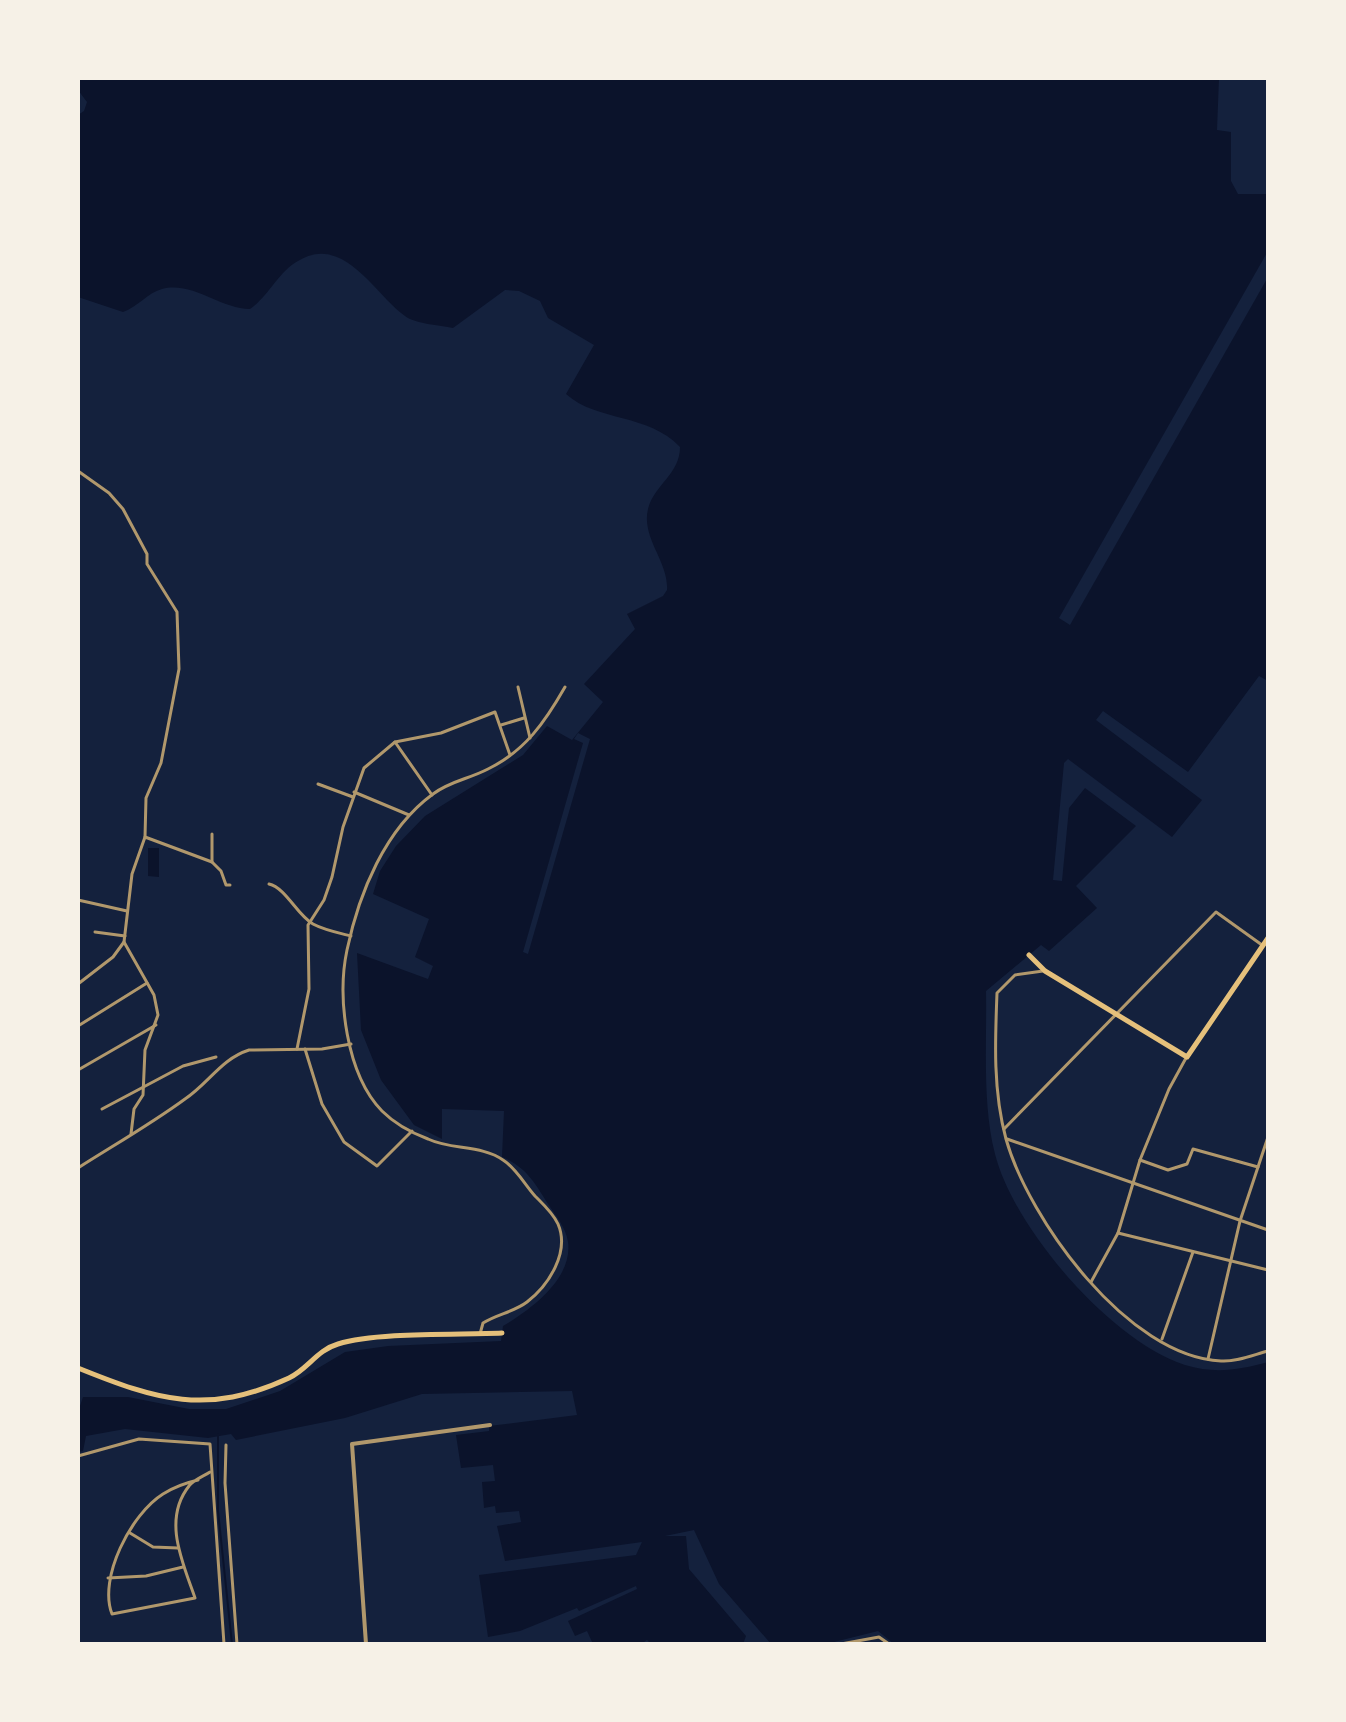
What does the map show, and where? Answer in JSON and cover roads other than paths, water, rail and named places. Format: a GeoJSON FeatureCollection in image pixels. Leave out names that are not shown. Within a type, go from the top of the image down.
{"type":"FeatureCollection","features":[{"type":"Feature","properties":{"kind":"main road"},"geometry":{"type":"LineString","coordinates":[[1029,955],[1045,971],[1187,1057],[1268,938]]}},
{"type":"Feature","properties":{"kind":"main road"},"geometry":{"type":"LineString","coordinates":[[78,1368],[141,1390],[206,1402],[222,1401],[285,1380],[321,1351],[354,1340],[502,1333]]}},
{"type":"Feature","properties":{"kind":"street"},"geometry":{"type":"LineString","coordinates":[[78,471],[109,493],[123,509],[147,554],[147,564],[177,612],[179,669],[161,763],[146,798],[145,837],[133,871],[124,942],[113,957],[78,984]]}},
{"type":"Feature","properties":{"kind":"street"},"geometry":{"type":"LineString","coordinates":[[518,687],[530,738]]}},
{"type":"Feature","properties":{"kind":"street"},"geometry":{"type":"LineString","coordinates":[[480,1334],[483,1323],[525,1304],[543,1286],[558,1262],[562,1233],[557,1220],[506,1161],[495,1155],[445,1145],[393,1120],[369,1094],[351,1044],[343,990],[351,936],[375,869],[393,834],[432,795],[453,781],[486,770],[530,738],[565,687]]}},
{"type":"Feature","properties":{"kind":"street"},"geometry":{"type":"LineString","coordinates":[[297,1049],[309,989],[306,938],[332,877],[364,768],[395,742],[441,733],[495,712],[510,755]]}},
{"type":"Feature","properties":{"kind":"street"},"geometry":{"type":"LineString","coordinates":[[501,725],[525,718]]}},
{"type":"Feature","properties":{"kind":"street"},"geometry":{"type":"LineString","coordinates":[[395,742],[432,795]]}},
{"type":"Feature","properties":{"kind":"street"},"geometry":{"type":"LineString","coordinates":[[318,784],[409,815]]}},
{"type":"Feature","properties":{"kind":"street"},"geometry":{"type":"LineString","coordinates":[[212,834],[212,862]]}},
{"type":"Feature","properties":{"kind":"street"},"geometry":{"type":"LineString","coordinates":[[145,837],[212,862],[221,871],[226,885],[230,885]]}},
{"type":"Feature","properties":{"kind":"street"},"geometry":{"type":"LineString","coordinates":[[269,884],[277,886],[291,906],[311,922],[351,936]]}},
{"type":"Feature","properties":{"kind":"street"},"geometry":{"type":"LineString","coordinates":[[78,900],[127,911]]}},
{"type":"Feature","properties":{"kind":"street"},"geometry":{"type":"LineString","coordinates":[[1004,1129],[1216,912],[1262,946]]}},
{"type":"Feature","properties":{"kind":"street"},"geometry":{"type":"LineString","coordinates":[[95,932],[125,936]]}},
{"type":"Feature","properties":{"kind":"street"},"geometry":{"type":"LineString","coordinates":[[124,942],[147,983],[158,1015],[145,1050],[145,1084],[143,1095],[134,1109],[131,1134]]}},
{"type":"Feature","properties":{"kind":"street"},"geometry":{"type":"LineString","coordinates":[[1045,971],[1015,975],[997,993],[995,1043],[998,1098],[1006,1139],[1016,1166],[1054,1238],[1124,1315],[1162,1341],[1208,1359],[1239,1359],[1268,1351]]}},
{"type":"Feature","properties":{"kind":"street"},"geometry":{"type":"LineString","coordinates":[[78,1026],[147,983]]}},
{"type":"Feature","properties":{"kind":"street"},"geometry":{"type":"LineString","coordinates":[[78,1070],[156,1025]]}},
{"type":"Feature","properties":{"kind":"street"},"geometry":{"type":"LineString","coordinates":[[78,1168],[210,1081],[222,1062],[237,1054],[249,1050],[351,1044]]}},
{"type":"Feature","properties":{"kind":"street"},"geometry":{"type":"LineString","coordinates":[[305,1049],[322,1104],[353,1151],[377,1166],[412,1131]]}},
{"type":"Feature","properties":{"kind":"street"},"geometry":{"type":"LineString","coordinates":[[102,1109],[145,1084],[197,1060],[216,1057]]}},
{"type":"Feature","properties":{"kind":"street"},"geometry":{"type":"LineString","coordinates":[[1091,1282],[1118,1233],[1140,1160],[1169,1089],[1187,1057]]}},
{"type":"Feature","properties":{"kind":"street"},"geometry":{"type":"LineString","coordinates":[[1208,1359],[1240,1221],[1268,1137]]}},
{"type":"Feature","properties":{"kind":"street"},"geometry":{"type":"LineString","coordinates":[[1006,1139],[1268,1230]]}},
{"type":"Feature","properties":{"kind":"street"},"geometry":{"type":"LineString","coordinates":[[1140,1160],[1168,1170],[1187,1164],[1193,1149],[1258,1167]]}},
{"type":"Feature","properties":{"kind":"street"},"geometry":{"type":"LineString","coordinates":[[1118,1233],[1268,1270]]}},
{"type":"Feature","properties":{"kind":"street"},"geometry":{"type":"LineString","coordinates":[[1162,1341],[1193,1252]]}},
{"type":"Feature","properties":{"kind":"street"},"geometry":{"type":"LineString","coordinates":[[366,1644],[352,1444],[490,1425]]}},
{"type":"Feature","properties":{"kind":"street"},"geometry":{"type":"LineString","coordinates":[[78,1456],[139,1439],[210,1444],[224,1644]]}},
{"type":"Feature","properties":{"kind":"street"},"geometry":{"type":"LineString","coordinates":[[226,1445],[237,1644]]}},
{"type":"Feature","properties":{"kind":"street"},"geometry":{"type":"LineString","coordinates":[[198,1480],[160,1495],[130,1533],[108,1578],[107,1602],[112,1614],[195,1598],[178,1548],[175,1520],[189,1486],[198,1480],[210,1472]]}},
{"type":"Feature","properties":{"kind":"street"},"geometry":{"type":"LineString","coordinates":[[130,1533],[153,1547],[178,1548]]}},
{"type":"Feature","properties":{"kind":"street"},"geometry":{"type":"LineString","coordinates":[[108,1578],[146,1576],[184,1567]]}},
{"type":"Feature","properties":{"kind":"street"},"geometry":{"type":"LineString","coordinates":[[841,1644],[879,1637],[889,1644]]}},
{"type":"Feature","properties":{"kind":"water"},"geometry":{"type":"Polygon","coordinates":[[[78,78],[1219,78],[1217,130],[1231,132],[1231,181],[1238,194],[1268,194],[1268,681],[1259,676],[1188,772],[1103,711],[1096,720],[1202,800],[1172,837],[1068,759],[1064,763],[1053,880],[1062,881],[1069,808],[1085,788],[1136,826],[1076,886],[1097,908],[1049,951],[1041,945],[986,991],[986,1073],[991,1135],[1006,1184],[1022,1215],[1069,1279],[1127,1332],[1156,1352],[1185,1365],[1227,1370],[1268,1362],[1268,1644],[894,1644],[878,1631],[826,1644],[771,1644],[719,1584],[694,1530],[665,1536],[686,1536],[689,1569],[746,1636],[743,1644],[651,1644],[647,1640],[641,1644],[593,1644],[587,1631],[575,1636],[568,1621],[637,1589],[636,1586],[579,1611],[577,1608],[520,1631],[488,1637],[479,1575],[636,1555],[642,1542],[505,1561],[497,1526],[521,1522],[519,1511],[496,1513],[495,1506],[484,1508],[482,1482],[495,1481],[493,1465],[461,1468],[456,1435],[489,1431],[489,1426],[577,1415],[572,1391],[422,1394],[345,1418],[236,1440],[231,1434],[208,1438],[125,1429],[86,1436],[83,1451],[78,1452],[78,1412],[83,1397],[128,1397],[189,1409],[226,1409],[280,1391],[345,1352],[388,1346],[501,1341],[503,1326],[537,1302],[557,1281],[568,1256],[567,1237],[529,1176],[502,1157],[504,1111],[442,1109],[442,1139],[414,1125],[381,1080],[361,1030],[357,953],[428,979],[433,966],[415,957],[429,919],[373,894],[380,871],[396,846],[425,816],[523,755],[547,726],[572,740],[603,702],[584,684],[635,629],[627,614],[663,596],[667,590],[664,570],[648,530],[648,509],[676,465],[680,447],[653,428],[592,409],[566,394],[594,345],[548,318],[540,301],[519,291],[505,290],[453,328],[428,324],[405,316],[358,270],[344,261],[330,255],[315,254],[291,266],[250,309],[173,288],[157,291],[123,312],[78,297],[78,115],[84,111],[87,102],[78,90],[78,78]]]}},
{"type":"Feature","properties":{"kind":"water"},"geometry":{"type":"Polygon","coordinates":[[[148,848],[159,848],[159,877],[148,876],[148,848]]]}},
{"type":"Feature","properties":{"kind":"waterway"},"geometry":{"type":"LineString","coordinates":[[218,1434],[218,1511],[232,1644]]}}]}
